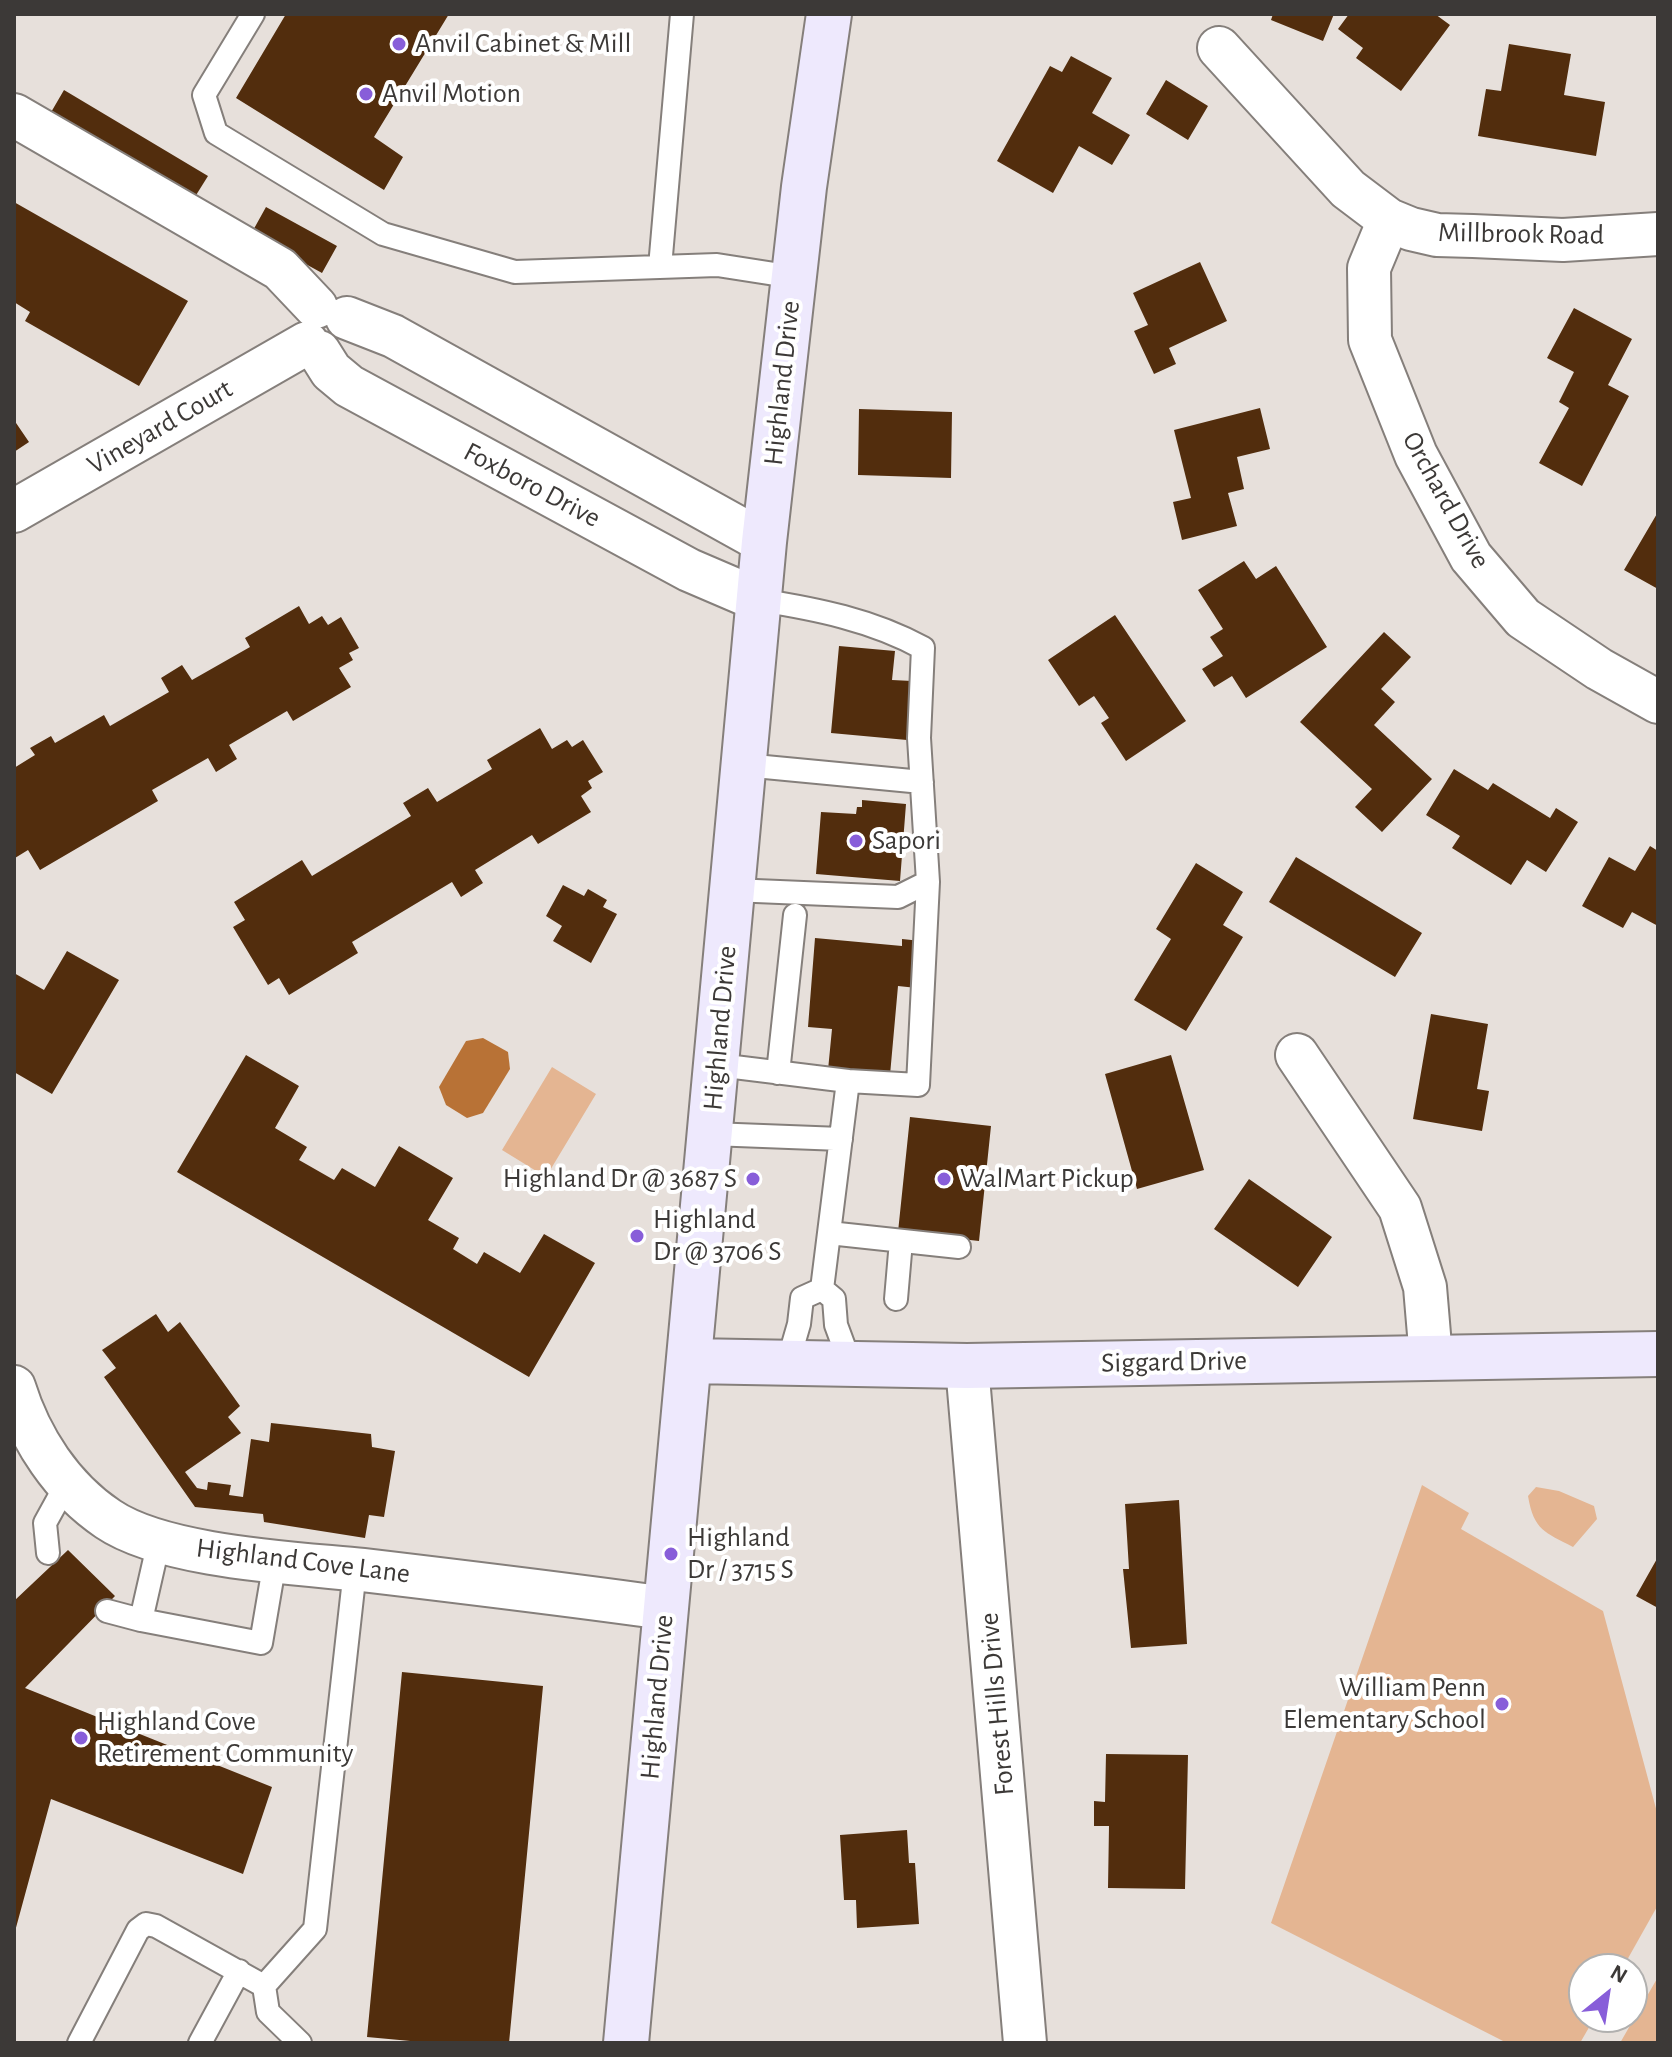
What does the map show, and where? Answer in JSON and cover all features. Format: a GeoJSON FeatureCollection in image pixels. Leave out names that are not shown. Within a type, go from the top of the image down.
{"type":"FeatureCollection","features":[{"type":"Feature","properties":{"kind":"main road","name":"Highland Drive"},"geometry":{"type":"LineString","coordinates":[[626,2043],[764,542],[804,187],[829,14]]}},
{"type":"Feature","properties":{"kind":"main road","name":"Siggard Drive"},"geometry":{"type":"LineString","coordinates":[[690,1361],[967,1366],[1658,1354]]}},
{"type":"Feature","properties":{"kind":"street","name":"Millbrook Road"},"geometry":{"type":"LineString","coordinates":[[1219,48],[1348,189],[1389,220],[1437,235],[1563,240],[1658,234]]}},
{"type":"Feature","properties":{"kind":"street","name":"Foxboro Drive"},"geometry":{"type":"LineString","coordinates":[[14,115],[280,269],[322,330],[331,371],[349,386],[689,570],[759,600]]}},
{"type":"Feature","properties":{"kind":"street","name":"Orchard Drive"},"geometry":{"type":"LineString","coordinates":[[1389,220],[1369,268],[1370,340],[1416,455],[1471,557],[1523,618],[1599,669],[1658,702]]}},
{"type":"Feature","properties":{"kind":"street","name":"Foxboro Drive"},"geometry":{"type":"LineString","coordinates":[[322,330],[393,336],[764,542]]}},
{"type":"Feature","properties":{"kind":"street","name":"Vineyard Court"},"geometry":{"type":"LineString","coordinates":[[14,511],[322,330]]}},
{"type":"Feature","properties":{"kind":"street"},"geometry":{"type":"LineString","coordinates":[[1297,1055],[1400,1208],[1425,1287],[1431,1358]]}},
{"type":"Feature","properties":{"kind":"street","name":"Forest Hills Drive"},"geometry":{"type":"LineString","coordinates":[[967,1366],[1025,2043]]}},
{"type":"Feature","properties":{"kind":"street","name":"Highland Cove Lane"},"geometry":{"type":"LineString","coordinates":[[14,1387],[38,1445],[67,1483],[109,1519],[159,1541],[275,1561],[563,1593],[665,1608]]}},
{"type":"Feature","properties":{"kind":"lane"},"geometry":{"type":"LineString","coordinates":[[253,14],[204,95],[216,133],[383,234],[515,272],[717,265],[794,277]]}},
{"type":"Feature","properties":{"kind":"lane"},"geometry":{"type":"LineString","coordinates":[[660,267],[682,14]]}},
{"type":"Feature","properties":{"kind":"lane"},"geometry":{"type":"LineString","coordinates":[[718,1065],[848,1081],[918,1085],[928,882],[919,738],[923,648],[906,638],[824,610],[759,600]]}},
{"type":"Feature","properties":{"kind":"lane"},"geometry":{"type":"LineString","coordinates":[[744,765],[922,782]]}},
{"type":"Feature","properties":{"kind":"lane"},"geometry":{"type":"LineString","coordinates":[[732,890],[898,897],[928,882]]}},
{"type":"Feature","properties":{"kind":"lane"},"geometry":{"type":"LineString","coordinates":[[778,1073],[795,915]]}},
{"type":"Feature","properties":{"kind":"lane"},"geometry":{"type":"LineString","coordinates":[[822,1289],[848,1081]]}},
{"type":"Feature","properties":{"kind":"lane"},"geometry":{"type":"LineString","coordinates":[[711,1134],[841,1139]]}},
{"type":"Feature","properties":{"kind":"lane"},"geometry":{"type":"LineString","coordinates":[[829,1233],[959,1247]]}},
{"type":"Feature","properties":{"kind":"lane"},"geometry":{"type":"LineString","coordinates":[[896,1299],[901,1241]]}},
{"type":"Feature","properties":{"kind":"lane"},"geometry":{"type":"LineString","coordinates":[[788,1362],[799,1324],[802,1298],[822,1289]]}},
{"type":"Feature","properties":{"kind":"lane"},"geometry":{"type":"LineString","coordinates":[[822,1289],[834,1299],[836,1325],[850,1363]]}},
{"type":"Feature","properties":{"kind":"lane"},"geometry":{"type":"LineString","coordinates":[[48,1553],[45,1523],[67,1483]]}},
{"type":"Feature","properties":{"kind":"lane"},"geometry":{"type":"LineString","coordinates":[[141,1620],[159,1541]]}},
{"type":"Feature","properties":{"kind":"lane"},"geometry":{"type":"LineString","coordinates":[[107,1611],[261,1643],[275,1561]]}},
{"type":"Feature","properties":{"kind":"lane"},"geometry":{"type":"LineString","coordinates":[[264,1986],[315,1929],[355,1570]]}},
{"type":"Feature","properties":{"kind":"lane"},"geometry":{"type":"LineString","coordinates":[[79,2043],[138,1930],[146,1924],[156,1926],[264,1986]]}},
{"type":"Feature","properties":{"kind":"lane"},"geometry":{"type":"LineString","coordinates":[[200,2043],[239,1971]]}},
{"type":"Feature","properties":{"kind":"lane"},"geometry":{"type":"LineString","coordinates":[[264,1986],[268,2012],[300,2043]]}},
{"type":"Feature","properties":{"kind":"shaded area"},"geometry":{"type":"Polygon","coordinates":[[[483,1038],[508,1052],[510,1069],[483,1113],[467,1118],[446,1105],[439,1087],[466,1041],[483,1038]]]}},
{"type":"Feature","properties":{"kind":"shaded area"},"geometry":{"type":"Polygon","coordinates":[[[552,1067],[596,1094],[546,1177],[502,1150],[552,1067]]]}},
{"type":"Feature","properties":{"kind":"shaded area","name":"William Penn Elementary School"},"geometry":{"type":"Polygon","coordinates":[[[1422,1485],[1469,1513],[1461,1529],[1603,1611],[1658,1816],[1658,1905],[1631,1953],[1568,1953],[1568,2033],[1586,2033],[1580,2043],[1507,2043],[1271,1923],[1422,1485]]]}},
{"type":"Feature","properties":{"kind":"shaded area"},"geometry":{"type":"Polygon","coordinates":[[[1536,1487],[1559,1491],[1594,1506],[1597,1519],[1573,1547],[1548,1534],[1537,1524],[1528,1496],[1536,1487]]]}},
{"type":"Feature","properties":{"kind":"shaded area"},"geometry":{"type":"Polygon","coordinates":[[[1658,1977],[1658,2043],[1620,2043],[1626,2033],[1648,2033],[1648,1994],[1658,1977]]]}},
{"type":"Feature","properties":{"kind":"building"},"geometry":{"type":"Polygon","coordinates":[[[286,14],[449,14],[374,137],[403,157],[384,190],[236,98],[286,14]]]}},
{"type":"Feature","properties":{"kind":"building"},"geometry":{"type":"Polygon","coordinates":[[[1273,14],[1334,14],[1323,41],[1271,20],[1273,14]]]}},
{"type":"Feature","properties":{"kind":"building"},"geometry":{"type":"Polygon","coordinates":[[[1349,14],[1435,14],[1450,25],[1401,91],[1356,58],[1363,48],[1338,29],[1349,14]]]}},
{"type":"Feature","properties":{"kind":"building"},"geometry":{"type":"Polygon","coordinates":[[[1509,44],[1571,54],[1564,95],[1605,102],[1596,156],[1478,136],[1486,89],[1501,91],[1509,44]]]}},
{"type":"Feature","properties":{"kind":"building"},"geometry":{"type":"Polygon","coordinates":[[[1071,56],[1112,78],[1092,113],[1130,135],[1112,165],[1079,146],[1053,193],[997,161],[1050,66],[1062,72],[1071,56]]]}},
{"type":"Feature","properties":{"kind":"building"},"geometry":{"type":"Polygon","coordinates":[[[1166,80],[1208,106],[1188,140],[1146,114],[1166,80]]]}},
{"type":"Feature","properties":{"kind":"building"},"geometry":{"type":"Polygon","coordinates":[[[64,90],[208,176],[193,200],[50,114],[64,90]]]}},
{"type":"Feature","properties":{"kind":"building"},"geometry":{"type":"Polygon","coordinates":[[[14,202],[188,301],[139,386],[25,321],[30,312],[14,302],[14,202]]]}},
{"type":"Feature","properties":{"kind":"building"},"geometry":{"type":"Polygon","coordinates":[[[266,207],[337,246],[322,273],[251,234],[266,207]]]}},
{"type":"Feature","properties":{"kind":"building"},"geometry":{"type":"Polygon","coordinates":[[[1200,262],[1227,321],[1169,348],[1176,364],[1154,374],[1134,331],[1148,325],[1133,293],[1200,262]]]}},
{"type":"Feature","properties":{"kind":"building"},"geometry":{"type":"Polygon","coordinates":[[[1574,308],[1632,339],[1608,385],[1629,396],[1582,486],[1539,463],[1569,408],[1559,402],[1574,372],[1547,358],[1574,308]]]}},
{"type":"Feature","properties":{"kind":"building"},"geometry":{"type":"Polygon","coordinates":[[[1260,408],[1270,449],[1237,457],[1244,489],[1228,493],[1237,526],[1182,540],[1173,502],[1191,498],[1174,430],[1260,408]]]}},
{"type":"Feature","properties":{"kind":"building"},"geometry":{"type":"Polygon","coordinates":[[[859,409],[952,412],[951,478],[858,475],[859,409]]]}},
{"type":"Feature","properties":{"kind":"building"},"geometry":{"type":"Polygon","coordinates":[[[14,420],[29,442],[14,452],[14,420]]]}},
{"type":"Feature","properties":{"kind":"building"},"geometry":{"type":"Polygon","coordinates":[[[1658,512],[1658,589],[1624,570],[1658,512]]]}},
{"type":"Feature","properties":{"kind":"building"},"geometry":{"type":"Polygon","coordinates":[[[1244,561],[1256,579],[1276,566],[1327,647],[1246,698],[1232,676],[1214,687],[1202,669],[1223,656],[1210,637],[1223,629],[1198,590],[1244,561]]]}},
{"type":"Feature","properties":{"kind":"building"},"geometry":{"type":"Polygon","coordinates":[[[299,606],[309,624],[322,616],[328,625],[341,617],[359,648],[349,653],[353,660],[339,668],[351,687],[293,721],[287,711],[229,745],[237,759],[216,772],[208,758],[152,790],[158,801],[40,870],[28,850],[15,858],[14,768],[35,755],[30,748],[51,736],[55,743],[104,715],[110,726],[169,692],[161,678],[182,665],[192,680],[250,647],[245,638],[299,606]]]}},
{"type":"Feature","properties":{"kind":"building"},"geometry":{"type":"Polygon","coordinates":[[[1115,615],[1186,721],[1126,761],[1101,723],[1109,718],[1094,696],[1079,706],[1048,660],[1115,615]]]}},
{"type":"Feature","properties":{"kind":"building"},"geometry":{"type":"Polygon","coordinates":[[[1384,632],[1411,657],[1381,689],[1395,702],[1374,725],[1432,779],[1382,832],[1355,807],[1372,789],[1300,722],[1384,632]]]}},
{"type":"Feature","properties":{"kind":"building"},"geometry":{"type":"Polygon","coordinates":[[[839,646],[895,651],[892,680],[912,681],[907,740],[831,733],[839,646]]]}},
{"type":"Feature","properties":{"kind":"building"},"geometry":{"type":"Polygon","coordinates":[[[540,728],[552,749],[567,740],[572,747],[583,740],[603,772],[588,781],[592,788],[581,796],[591,812],[538,844],[532,835],[475,870],[483,883],[461,897],[452,882],[352,942],[358,953],[289,995],[279,978],[268,985],[233,927],[245,920],[234,902],[302,860],[312,876],[411,816],[403,803],[428,788],[437,802],[492,769],[487,760],[540,728]]]}},
{"type":"Feature","properties":{"kind":"building"},"geometry":{"type":"Polygon","coordinates":[[[1454,769],[1488,790],[1493,783],[1550,818],[1556,808],[1578,822],[1546,872],[1527,860],[1511,885],[1452,848],[1460,836],[1426,815],[1454,769]]]}},
{"type":"Feature","properties":{"kind":"building"},"geometry":{"type":"Polygon","coordinates":[[[862,800],[906,804],[900,881],[816,874],[821,812],[856,814],[857,807],[862,807],[862,800]]]}},
{"type":"Feature","properties":{"kind":"building"},"geometry":{"type":"Polygon","coordinates":[[[1650,846],[1658,851],[1658,926],[1632,912],[1623,928],[1582,906],[1609,857],[1635,871],[1650,846]]]}},
{"type":"Feature","properties":{"kind":"building"},"geometry":{"type":"Polygon","coordinates":[[[1296,857],[1422,933],[1395,977],[1269,902],[1296,857]]]}},
{"type":"Feature","properties":{"kind":"building"},"geometry":{"type":"Polygon","coordinates":[[[1196,863],[1243,892],[1223,925],[1243,937],[1186,1031],[1134,1000],[1171,939],[1156,929],[1196,863]]]}},
{"type":"Feature","properties":{"kind":"building"},"geometry":{"type":"Polygon","coordinates":[[[563,885],[584,896],[588,889],[607,900],[603,907],[617,914],[591,963],[553,941],[562,926],[546,916],[563,885]]]}},
{"type":"Feature","properties":{"kind":"building"},"geometry":{"type":"Polygon","coordinates":[[[815,938],[902,946],[902,939],[921,941],[917,988],[898,986],[890,1075],[828,1070],[832,1029],[808,1027],[815,938]]]}},
{"type":"Feature","properties":{"kind":"building"},"geometry":{"type":"Polygon","coordinates":[[[67,951],[119,980],[52,1094],[14,1072],[14,973],[44,990],[67,951]]]}},
{"type":"Feature","properties":{"kind":"building"},"geometry":{"type":"Polygon","coordinates":[[[1431,1014],[1488,1024],[1477,1089],[1489,1091],[1482,1131],[1413,1119],[1431,1014]]]}},
{"type":"Feature","properties":{"kind":"building"},"geometry":{"type":"Polygon","coordinates":[[[246,1055],[299,1086],[275,1128],[307,1147],[299,1160],[334,1180],[342,1168],[375,1187],[399,1146],[453,1178],[428,1220],[459,1238],[453,1249],[477,1264],[484,1252],[520,1273],[544,1234],[595,1263],[529,1377],[177,1172],[246,1055]]]}},
{"type":"Feature","properties":{"kind":"building"},"geometry":{"type":"Polygon","coordinates":[[[1171,1055],[1204,1170],[1137,1189],[1105,1074],[1171,1055]]]}},
{"type":"Feature","properties":{"kind":"building","name":"WalMart Pickup"},"geometry":{"type":"Polygon","coordinates":[[[910,1117],[991,1126],[979,1241],[898,1232],[910,1117]]]}},
{"type":"Feature","properties":{"kind":"building"},"geometry":{"type":"Polygon","coordinates":[[[1249,1179],[1332,1237],[1298,1287],[1214,1229],[1249,1179]]]}},
{"type":"Feature","properties":{"kind":"building"},"geometry":{"type":"Polygon","coordinates":[[[156,1314],[168,1332],[180,1322],[240,1406],[228,1417],[241,1433],[185,1472],[197,1488],[207,1490],[208,1482],[231,1485],[229,1495],[243,1497],[251,1439],[269,1442],[271,1423],[371,1434],[372,1447],[395,1451],[384,1517],[369,1515],[365,1538],[264,1522],[263,1514],[195,1507],[104,1377],[116,1368],[102,1350],[156,1314]]]}},
{"type":"Feature","properties":{"kind":"building"},"geometry":{"type":"Polygon","coordinates":[[[1179,1500],[1187,1644],[1131,1648],[1123,1569],[1129,1569],[1125,1504],[1179,1500]]]}},
{"type":"Feature","properties":{"kind":"building","name":"Highland Cove Retirement Community"},"geometry":{"type":"Polygon","coordinates":[[[68,1550],[115,1596],[25,1688],[272,1787],[243,1874],[51,1799],[14,1935],[14,1601],[68,1550]]]}},
{"type":"Feature","properties":{"kind":"building"},"geometry":{"type":"Polygon","coordinates":[[[1658,1557],[1658,1608],[1636,1596],[1658,1557]]]}},
{"type":"Feature","properties":{"kind":"building"},"geometry":{"type":"Polygon","coordinates":[[[402,1672],[543,1686],[509,2043],[432,2043],[367,2037],[402,1672]]]}},
{"type":"Feature","properties":{"kind":"building"},"geometry":{"type":"Polygon","coordinates":[[[1106,1754],[1188,1755],[1185,1889],[1108,1888],[1109,1826],[1094,1826],[1094,1801],[1105,1802],[1106,1754]]]}},
{"type":"Feature","properties":{"kind":"building"},"geometry":{"type":"Polygon","coordinates":[[[907,1830],[909,1863],[915,1863],[919,1924],[857,1928],[856,1900],[844,1900],[840,1835],[907,1830]]]}},
{"type":"Feature","properties":{"kind":"place","name":"Anvil Cabinet & Mill"},"geometry":{"type":"Point","coordinates":[399,44]}},
{"type":"Feature","properties":{"kind":"place","name":"Anvil Motion"},"geometry":{"type":"Point","coordinates":[366,94]}},
{"type":"Feature","properties":{"kind":"place","name":"Sapori"},"geometry":{"type":"Point","coordinates":[856,841]}},
{"type":"Feature","properties":{"kind":"place","name":"Highland Dr @ 3687 S"},"geometry":{"type":"Point","coordinates":[753,1179]}},
{"type":"Feature","properties":{"kind":"place","name":"WalMart Pickup"},"geometry":{"type":"Point","coordinates":[944,1179]}},
{"type":"Feature","properties":{"kind":"place","name":"Highland Dr @ 3706 S"},"geometry":{"type":"Point","coordinates":[637,1236]}},
{"type":"Feature","properties":{"kind":"place","name":"Highland Dr / 3715 S"},"geometry":{"type":"Point","coordinates":[671,1554]}},
{"type":"Feature","properties":{"kind":"place","name":"William Penn Elementary School"},"geometry":{"type":"Point","coordinates":[1502,1704]}},
{"type":"Feature","properties":{"kind":"place","name":"Highland Cove Retirement Community"},"geometry":{"type":"Point","coordinates":[81,1738]}}]}
